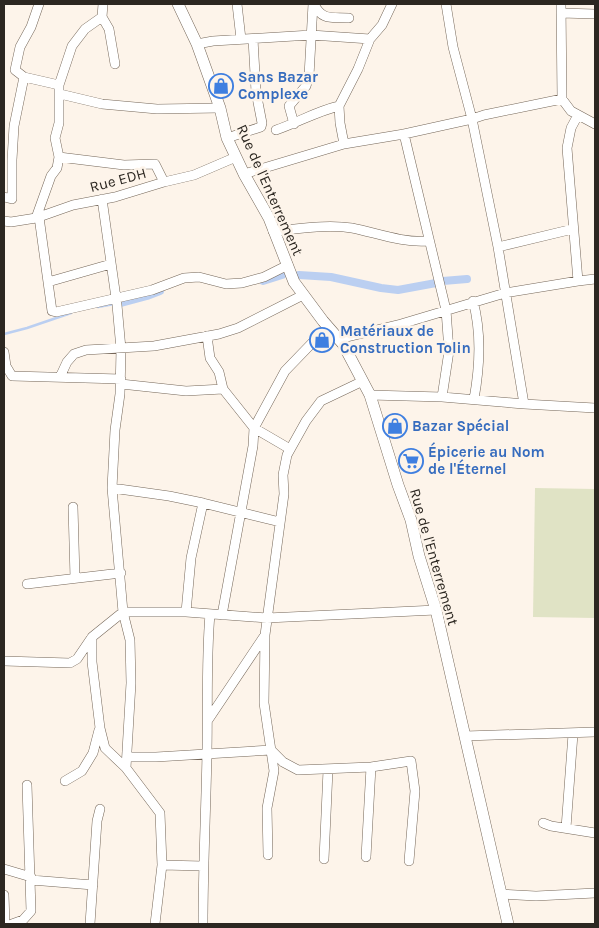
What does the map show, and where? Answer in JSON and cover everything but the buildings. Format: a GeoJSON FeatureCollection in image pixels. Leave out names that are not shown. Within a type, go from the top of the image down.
{"type":"FeatureCollection","features":[{"type":"Feature","properties":{"kind":"street"},"geometry":{"type":"LineString","coordinates":[[38,4],[31,27],[20,48],[15,70],[24,77],[102,104],[157,110],[220,108]]}},
{"type":"Feature","properties":{"kind":"street"},"geometry":{"type":"LineString","coordinates":[[103,4],[102,17],[109,29],[115,64]]}},
{"type":"Feature","properties":{"kind":"street","name":"Rue de l'Enterrement"},"geometry":{"type":"LineString","coordinates":[[178,4],[197,44],[220,108],[227,138],[244,174],[269,218],[294,282],[329,329],[339,339],[370,395],[411,520],[419,556],[436,610],[508,924]]}},
{"type":"Feature","properties":{"kind":"street"},"geometry":{"type":"LineString","coordinates":[[237,4],[241,40]]}},
{"type":"Feature","properties":{"kind":"street"},"geometry":{"type":"LineString","coordinates":[[314,4],[318,13],[324,16],[349,18]]}},
{"type":"Feature","properties":{"kind":"street"},"geometry":{"type":"LineString","coordinates":[[294,124],[289,106],[306,86],[309,76],[314,4]]}},
{"type":"Feature","properties":{"kind":"street"},"geometry":{"type":"LineString","coordinates":[[344,144],[339,106],[358,69],[370,39],[382,24],[392,4]]}},
{"type":"Feature","properties":{"kind":"street"},"geometry":{"type":"LineString","coordinates":[[446,4],[453,47],[472,119],[498,247],[524,404]]}},
{"type":"Feature","properties":{"kind":"street"},"geometry":{"type":"LineString","coordinates":[[595,14],[561,8],[562,99],[571,111],[595,124]]}},
{"type":"Feature","properties":{"kind":"street"},"geometry":{"type":"LineString","coordinates":[[102,17],[85,29],[72,46],[59,90],[59,123],[55,138],[59,157],[57,168],[50,176],[37,217],[52,311],[56,312],[152,290],[194,276],[226,284],[242,283],[264,277],[288,265]]}},
{"type":"Feature","properties":{"kind":"street"},"geometry":{"type":"LineString","coordinates":[[197,44],[213,41],[311,35],[370,39]]}},
{"type":"Feature","properties":{"kind":"street"},"geometry":{"type":"LineString","coordinates":[[227,138],[261,127],[262,123],[256,92],[253,39]]}},
{"type":"Feature","properties":{"kind":"street"},"geometry":{"type":"LineString","coordinates":[[4,197],[12,199],[14,126],[24,77]]}},
{"type":"Feature","properties":{"kind":"street"},"geometry":{"type":"LineString","coordinates":[[244,174],[344,144],[404,134],[562,99]]}},
{"type":"Feature","properties":{"kind":"street"},"geometry":{"type":"LineString","coordinates":[[276,130],[328,108],[339,106]]}},
{"type":"Feature","properties":{"kind":"street"},"geometry":{"type":"LineString","coordinates":[[578,115],[571,128],[567,148],[578,280]]}},
{"type":"Feature","properties":{"kind":"street"},"geometry":{"type":"LineString","coordinates":[[404,134],[446,310],[449,351],[442,397]]}},
{"type":"Feature","properties":{"kind":"street"},"geometry":{"type":"LineString","coordinates":[[59,157],[124,165],[156,164],[164,182]]}},
{"type":"Feature","properties":{"kind":"street","name":"Rue EDH"},"geometry":{"type":"LineString","coordinates":[[4,221],[12,222],[37,217],[73,205],[102,200],[194,175],[236,157]]}},
{"type":"Feature","properties":{"kind":"street"},"geometry":{"type":"LineString","coordinates":[[102,200],[121,349],[121,381],[115,430],[112,488],[123,612],[130,640],[131,683],[126,768]]}},
{"type":"Feature","properties":{"kind":"street"},"geometry":{"type":"LineString","coordinates":[[274,231],[311,228],[350,228],[416,242],[428,241]]}},
{"type":"Feature","properties":{"kind":"street"},"geometry":{"type":"LineString","coordinates":[[498,247],[573,229]]}},
{"type":"Feature","properties":{"kind":"street"},"geometry":{"type":"LineString","coordinates":[[48,282],[111,264]]}},
{"type":"Feature","properties":{"kind":"street"},"geometry":{"type":"LineString","coordinates":[[339,339],[402,324],[473,301],[505,293],[578,280],[595,280]]}},
{"type":"Feature","properties":{"kind":"street"},"geometry":{"type":"LineString","coordinates":[[60,377],[67,362],[74,354],[86,350],[154,346],[207,336],[238,328],[303,295]]}},
{"type":"Feature","properties":{"kind":"street"},"geometry":{"type":"LineString","coordinates":[[473,301],[478,322],[479,352],[474,399]]}},
{"type":"Feature","properties":{"kind":"street"},"geometry":{"type":"LineString","coordinates":[[222,615],[253,446],[254,428],[285,371],[313,342],[329,329]]}},
{"type":"Feature","properties":{"kind":"street"},"geometry":{"type":"LineString","coordinates":[[207,336],[210,358],[218,372],[223,389],[254,428],[290,449]]}},
{"type":"Feature","properties":{"kind":"street"},"geometry":{"type":"LineString","coordinates":[[4,352],[6,366],[12,376],[121,381],[186,391],[223,389]]}},
{"type":"Feature","properties":{"kind":"street"},"geometry":{"type":"LineString","coordinates":[[268,855],[268,808],[274,771],[264,703],[265,635],[284,494],[283,475],[290,449],[306,421],[321,401],[362,380]]}},
{"type":"Feature","properties":{"kind":"street"},"geometry":{"type":"LineString","coordinates":[[370,395],[442,397],[524,404],[595,406]]}},
{"type":"Feature","properties":{"kind":"street"},"geometry":{"type":"LineString","coordinates":[[112,488],[203,502],[280,522]]}},
{"type":"Feature","properties":{"kind":"street"},"geometry":{"type":"LineString","coordinates":[[186,612],[191,558],[203,502]]}},
{"type":"Feature","properties":{"kind":"street"},"geometry":{"type":"LineString","coordinates":[[73,507],[75,578]]}},
{"type":"Feature","properties":{"kind":"street"},"geometry":{"type":"LineString","coordinates":[[27,584],[121,573]]}},
{"type":"Feature","properties":{"kind":"street"},"geometry":{"type":"LineString","coordinates":[[4,661],[70,663],[77,659],[92,637],[123,612],[186,612],[267,618],[436,610]]}},
{"type":"Feature","properties":{"kind":"street"},"geometry":{"type":"LineString","coordinates":[[203,924],[208,720],[207,673],[210,614]]}},
{"type":"Feature","properties":{"kind":"street"},"geometry":{"type":"LineString","coordinates":[[208,720],[265,635]]}},
{"type":"Feature","properties":{"kind":"street"},"geometry":{"type":"LineString","coordinates":[[92,637],[91,647],[100,728],[105,748],[126,768],[160,813],[162,865],[155,924]]}},
{"type":"Feature","properties":{"kind":"street"},"geometry":{"type":"LineString","coordinates":[[65,781],[82,771],[93,753],[100,728]]}},
{"type":"Feature","properties":{"kind":"street"},"geometry":{"type":"LineString","coordinates":[[465,736],[595,732]]}},
{"type":"Feature","properties":{"kind":"street"},"geometry":{"type":"LineString","coordinates":[[566,828],[572,734]]}},
{"type":"Feature","properties":{"kind":"street"},"geometry":{"type":"LineString","coordinates":[[127,757],[271,750],[283,762],[298,770],[371,767],[411,760],[415,791],[409,861]]}},
{"type":"Feature","properties":{"kind":"street"},"geometry":{"type":"LineString","coordinates":[[366,857],[371,767]]}},
{"type":"Feature","properties":{"kind":"street"},"geometry":{"type":"LineString","coordinates":[[324,859],[328,770]]}},
{"type":"Feature","properties":{"kind":"street"},"geometry":{"type":"LineString","coordinates":[[12,924],[22,920],[31,911],[27,785]]}},
{"type":"Feature","properties":{"kind":"street"},"geometry":{"type":"LineString","coordinates":[[90,924],[97,821],[100,809]]}},
{"type":"Feature","properties":{"kind":"street"},"geometry":{"type":"LineString","coordinates":[[543,823],[595,833]]}},
{"type":"Feature","properties":{"kind":"street"},"geometry":{"type":"LineString","coordinates":[[162,865],[203,866]]}},
{"type":"Feature","properties":{"kind":"street"},"geometry":{"type":"LineString","coordinates":[[4,869],[31,878],[93,885]]}},
{"type":"Feature","properties":{"kind":"street"},"geometry":{"type":"LineString","coordinates":[[501,894],[536,896],[595,893]]}},
{"type":"Feature","properties":{"kind":"street"},"geometry":{"type":"LineString","coordinates":[[4,895],[5,924]]}},
{"type":"Feature","properties":{"kind":"green space"},"geometry":{"type":"Polygon","coordinates":[[[535,488],[595,489],[595,618],[533,617],[535,488]]]}},
{"type":"Feature","properties":{"kind":"waterway"},"geometry":{"type":"LineString","coordinates":[[263,281],[282,275]]}},
{"type":"Feature","properties":{"kind":"waterway"},"geometry":{"type":"LineString","coordinates":[[299,275],[331,277],[398,290],[436,283]]}},
{"type":"Feature","properties":{"kind":"waterway"},"geometry":{"type":"LineString","coordinates":[[443,281],[467,279]]}},
{"type":"Feature","properties":{"kind":"waterway"},"geometry":{"type":"LineString","coordinates":[[121,303],[160,291]]}},
{"type":"Feature","properties":{"kind":"waterway"},"geometry":{"type":"LineString","coordinates":[[98,307],[114,304]]}},
{"type":"Feature","properties":{"kind":"waterway"},"geometry":{"type":"LineString","coordinates":[[4,334],[71,313]]}},
{"type":"Feature","properties":{"kind":"place","name":"Sans Bazar Complexe"},"geometry":{"type":"Point","coordinates":[221,86]}},
{"type":"Feature","properties":{"kind":"place","name":"Matériaux de Construction Tolin"},"geometry":{"type":"Point","coordinates":[322,340]}},
{"type":"Feature","properties":{"kind":"place","name":"Bazar Spécial"},"geometry":{"type":"Point","coordinates":[395,426]}},
{"type":"Feature","properties":{"kind":"place","name":"Épicerie au Nom de l'Éternel"},"geometry":{"type":"Point","coordinates":[411,461]}}]}
